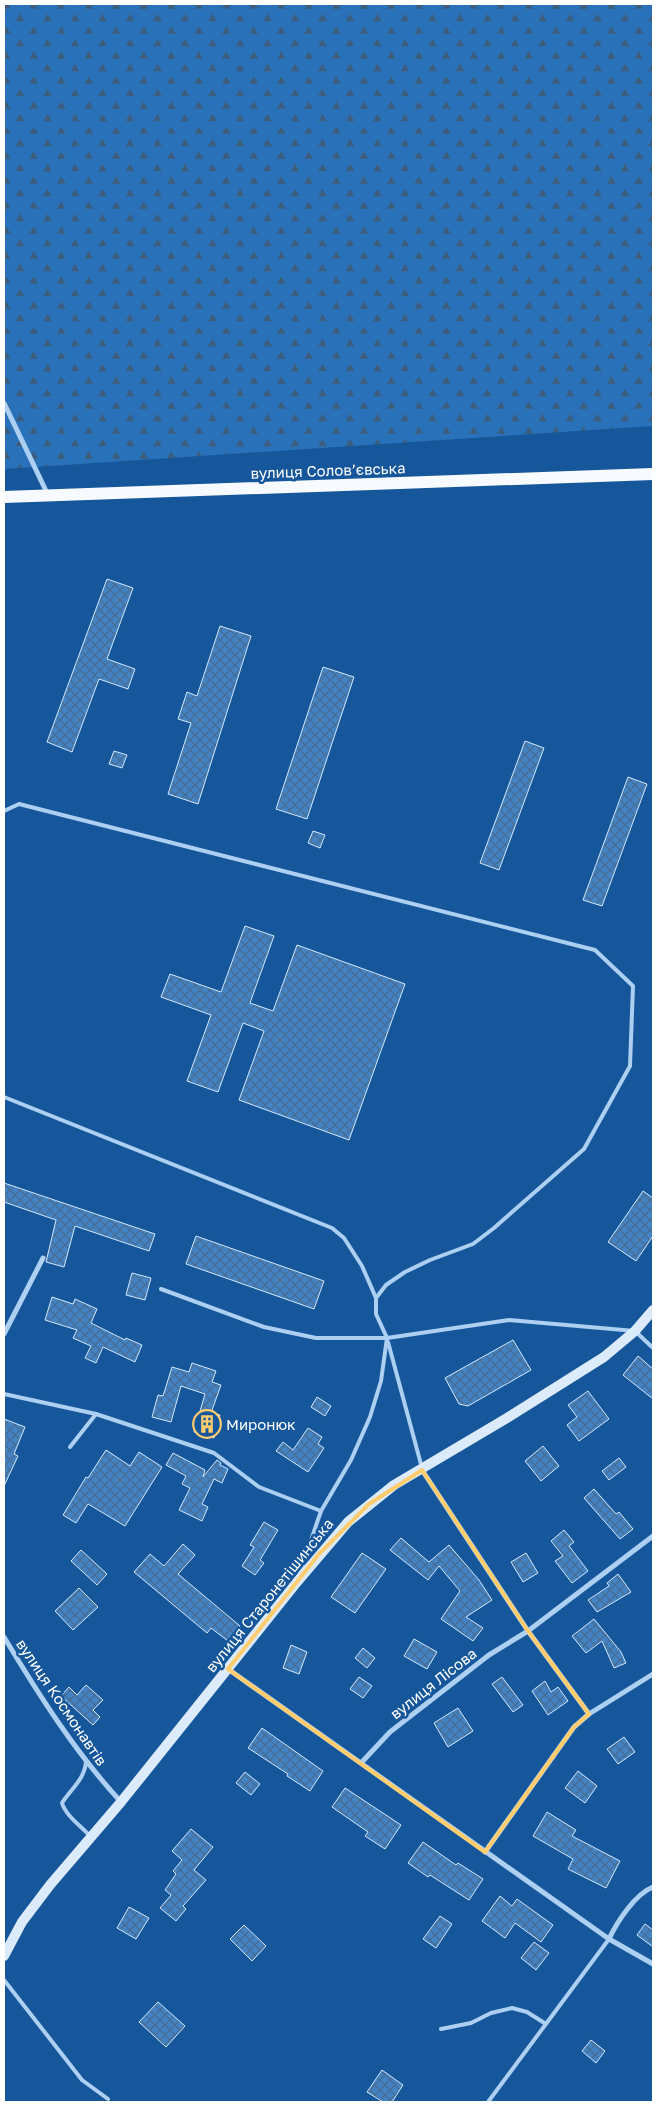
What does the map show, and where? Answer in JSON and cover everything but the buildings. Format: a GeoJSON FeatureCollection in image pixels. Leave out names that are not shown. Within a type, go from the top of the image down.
{"type":"FeatureCollection","features":[{"type":"Feature","properties":{"kind":"main road","name":"вулиця Соловʼєвська"},"geometry":{"type":"LineString","coordinates":[[4,498],[653,474]]}},
{"type":"Feature","properties":{"kind":"main road","name":"вулиця Старонетішинська"},"geometry":{"type":"LineString","coordinates":[[4,1956],[22,1922],[121,1802],[297,1582],[348,1522],[394,1485],[422,1470],[604,1357],[634,1331],[653,1310]]}},
{"type":"Feature","properties":{"kind":"street"},"geometry":{"type":"LineString","coordinates":[[4,403],[48,496]]}},
{"type":"Feature","properties":{"kind":"street"},"geometry":{"type":"LineString","coordinates":[[4,1334],[42,1258]]}},
{"type":"Feature","properties":{"kind":"street"},"geometry":{"type":"LineString","coordinates":[[422,1470],[528,1631],[589,1714]]}},
{"type":"Feature","properties":{"kind":"street","name":"вулиця Лісова"},"geometry":{"type":"LineString","coordinates":[[360,1763],[390,1732],[489,1655],[528,1631],[653,1536]]}},
{"type":"Feature","properties":{"kind":"street","name":"вулиця Космонавтів"},"geometry":{"type":"LineString","coordinates":[[4,1637],[42,1700],[97,1776],[121,1802]]}},
{"type":"Feature","properties":{"kind":"street"},"geometry":{"type":"LineString","coordinates":[[228,1669],[609,1939],[653,1964]]}},
{"type":"Feature","properties":{"kind":"street"},"geometry":{"type":"LineString","coordinates":[[485,1852],[574,1727],[589,1714],[653,1674]]}},
{"type":"Feature","properties":{"kind":"street"},"geometry":{"type":"LineString","coordinates":[[609,1939],[619,1919],[646,1889],[653,1887]]}},
{"type":"Feature","properties":{"kind":"lane"},"geometry":{"type":"LineString","coordinates":[[4,811],[19,804],[595,950],[633,986],[630,1066],[584,1149],[473,1244],[430,1260],[405,1272],[386,1285],[376,1298]]}},
{"type":"Feature","properties":{"kind":"lane"},"geometry":{"type":"LineString","coordinates":[[4,1098],[332,1228],[344,1238],[356,1255],[376,1298],[376,1314],[387,1338],[422,1470]]}},
{"type":"Feature","properties":{"kind":"lane"},"geometry":{"type":"LineString","coordinates":[[162,1289],[264,1327],[316,1338],[387,1338],[509,1320],[634,1331],[653,1348]]}},
{"type":"Feature","properties":{"kind":"lane"},"geometry":{"type":"LineString","coordinates":[[297,1582],[321,1511],[350,1460],[370,1417],[380,1381],[387,1338]]}},
{"type":"Feature","properties":{"kind":"lane"},"geometry":{"type":"LineString","coordinates":[[4,1394],[96,1414],[214,1453],[259,1487],[321,1511]]}},
{"type":"Feature","properties":{"kind":"lane"},"geometry":{"type":"LineString","coordinates":[[70,1447],[96,1414]]}},
{"type":"Feature","properties":{"kind":"lane"},"geometry":{"type":"LineString","coordinates":[[86,1760],[86,1768],[83,1774],[62,1802],[65,1811],[91,1837]]}},
{"type":"Feature","properties":{"kind":"lane"},"geometry":{"type":"LineString","coordinates":[[488,2102],[609,1939]]}},
{"type":"Feature","properties":{"kind":"lane"},"geometry":{"type":"LineString","coordinates":[[4,1980],[82,2080],[108,2099]]}},
{"type":"Feature","properties":{"kind":"lane"},"geometry":{"type":"LineString","coordinates":[[441,2029],[471,2023],[491,2013],[512,2008],[527,2012],[546,2024]]}},
{"type":"Feature","properties":{"kind":"highlighted area"},"geometry":{"type":"Polygon","coordinates":[[[422,1470],[528,1631],[589,1714],[574,1727],[485,1852],[228,1669],[319,1554],[369,1504],[422,1470]]]}},
{"type":"Feature","properties":{"kind":"green space"},"geometry":{"type":"Polygon","coordinates":[[[4,4],[653,4],[653,426],[4,469],[4,4]]]}},
{"type":"Feature","properties":{"kind":"place","name":"Миронюк"},"geometry":{"type":"Point","coordinates":[207,1424]}}]}
